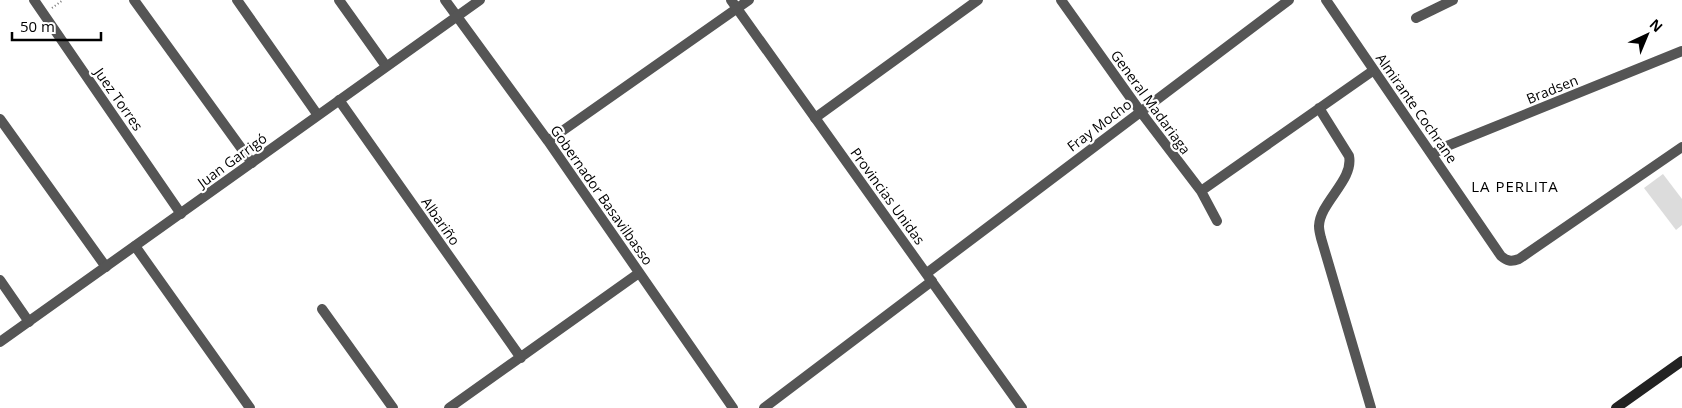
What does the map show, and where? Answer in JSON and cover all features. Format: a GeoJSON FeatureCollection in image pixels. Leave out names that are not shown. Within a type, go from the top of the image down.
{"type":"FeatureCollection","features":[{"type":"Feature","properties":{"kind":"main road"},"geometry":{"type":"LineString","coordinates":[[1616,408],[1682,360]]}},
{"type":"Feature","properties":{"kind":"street","name":"Juez Torres"},"geometry":{"type":"LineString","coordinates":[[34,0],[181,214]]}},
{"type":"Feature","properties":{"kind":"street"},"geometry":{"type":"LineString","coordinates":[[134,0],[252,163]]}},
{"type":"Feature","properties":{"kind":"street"},"geometry":{"type":"LineString","coordinates":[[237,0],[317,114]]}},
{"type":"Feature","properties":{"kind":"street"},"geometry":{"type":"LineString","coordinates":[[339,0],[386,66]]}},
{"type":"Feature","properties":{"kind":"street","name":"Gobernador Basavilbasso"},"geometry":{"type":"LineString","coordinates":[[445,0],[548,141],[733,408]]}},
{"type":"Feature","properties":{"kind":"street","name":"Juan Garrigó"},"geometry":{"type":"LineString","coordinates":[[0,342],[252,163],[317,114],[480,0]]}},
{"type":"Feature","properties":{"kind":"street"},"geometry":{"type":"LineString","coordinates":[[548,141],[734,4],[749,0]]}},
{"type":"Feature","properties":{"kind":"street"},"geometry":{"type":"LineString","coordinates":[[815,118],[978,0]]}},
{"type":"Feature","properties":{"kind":"street","name":"General Madariaga"},"geometry":{"type":"LineString","coordinates":[[1061,0],[1140,111],[1201,191],[1217,221]]}},
{"type":"Feature","properties":{"kind":"street","name":"Fray Mocho"},"geometry":{"type":"LineString","coordinates":[[764,408],[1140,111],[1288,0]]}},
{"type":"Feature","properties":{"kind":"street","name":"Almirante Cochrane"},"geometry":{"type":"LineString","coordinates":[[1326,0],[1501,256],[1507,261],[1513,262],[1518,259],[1682,147]]}},
{"type":"Feature","properties":{"kind":"street"},"geometry":{"type":"LineString","coordinates":[[1416,18],[1453,0]]}},
{"type":"Feature","properties":{"kind":"street","name":"Provincias Unidas"},"geometry":{"type":"LineString","coordinates":[[734,4],[1022,408]]}},
{"type":"Feature","properties":{"kind":"street","name":"Bradsen"},"geometry":{"type":"LineString","coordinates":[[1432,154],[1447,146],[1682,51]]}},
{"type":"Feature","properties":{"kind":"street"},"geometry":{"type":"LineString","coordinates":[[1201,191],[1374,70]]}},
{"type":"Feature","properties":{"kind":"street","name":"Albariño"},"geometry":{"type":"LineString","coordinates":[[338,100],[521,358]]}},
{"type":"Feature","properties":{"kind":"street"},"geometry":{"type":"LineString","coordinates":[[1319,108],[1350,156],[1351,164],[1347,174],[1322,215],[1319,225],[1321,238],[1371,408]]}},
{"type":"Feature","properties":{"kind":"street"},"geometry":{"type":"LineString","coordinates":[[0,118],[106,267]]}},
{"type":"Feature","properties":{"kind":"street"},"geometry":{"type":"LineString","coordinates":[[135,246],[250,408]]}},
{"type":"Feature","properties":{"kind":"street"},"geometry":{"type":"LineString","coordinates":[[449,408],[639,273]]}},
{"type":"Feature","properties":{"kind":"street"},"geometry":{"type":"LineString","coordinates":[[0,280],[29,322]]}},
{"type":"Feature","properties":{"kind":"street"},"geometry":{"type":"LineString","coordinates":[[322,310],[393,408]]}},
{"type":"Feature","properties":{"kind":"shaded area"},"geometry":{"type":"Polygon","coordinates":[[[1663,174],[1682,199],[1682,225],[1676,230],[1644,188],[1663,174]]]}},
{"type":"Feature","properties":{"kind":"district","name":"LA PERLITA"},"geometry":{"type":"Point","coordinates":[1515,186]}}]}
